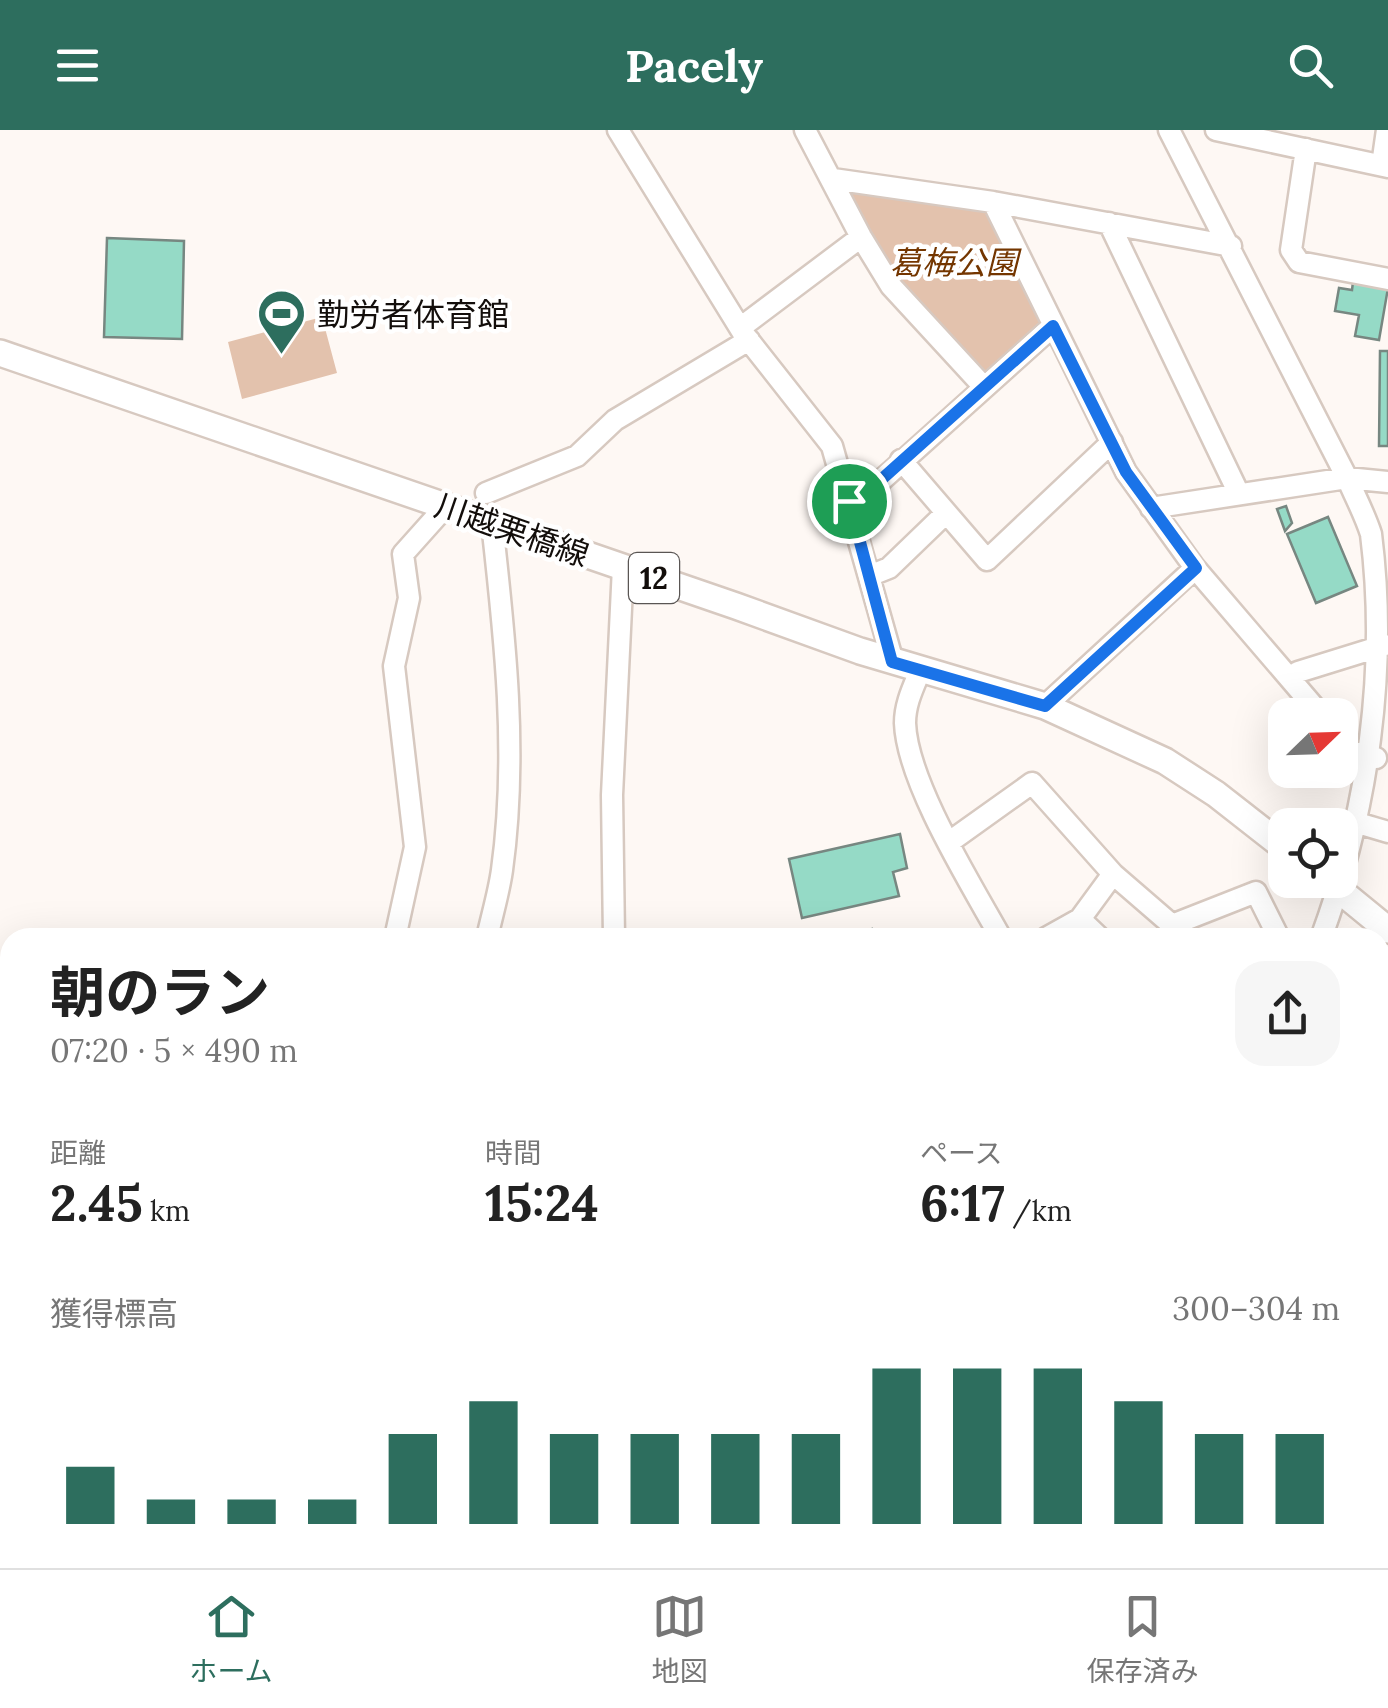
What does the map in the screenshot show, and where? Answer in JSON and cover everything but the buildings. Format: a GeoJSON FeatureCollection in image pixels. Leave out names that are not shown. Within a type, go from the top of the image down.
{"type":"FeatureCollection","features":[{"type":"Feature","properties":{"kind":"main road","name":"川越栗橋線"},"geometry":{"type":"LineString","coordinates":[[0,353],[892,662],[1045,706],[1165,761],[1268,835]]}},
{"type":"Feature","properties":{"kind":"main road"},"geometry":{"type":"LineString","coordinates":[[1350,898],[1386,928]]}},
{"type":"Feature","properties":{"kind":"street"},"geometry":{"type":"LineString","coordinates":[[618,130],[744,334],[828,440],[849,501],[892,662]]}},
{"type":"Feature","properties":{"kind":"street"},"geometry":{"type":"LineString","coordinates":[[805,130],[891,286],[984,388]]}},
{"type":"Feature","properties":{"kind":"street"},"geometry":{"type":"LineString","coordinates":[[1169,130],[1231,246],[1370,532],[1386,606],[1385,715],[1358,830]]}},
{"type":"Feature","properties":{"kind":"street"},"geometry":{"type":"LineString","coordinates":[[1216,130],[1248,133],[1385,166],[1387,130]]}},
{"type":"Feature","properties":{"kind":"street"},"geometry":{"type":"LineString","coordinates":[[1306,149],[1291,250],[1299,262],[1388,279]]}},
{"type":"Feature","properties":{"kind":"street"},"geometry":{"type":"LineString","coordinates":[[833,179],[993,202],[1231,246]]}},
{"type":"Feature","properties":{"kind":"street"},"geometry":{"type":"LineString","coordinates":[[993,202],[1126,472],[1196,568],[1307,698]]}},
{"type":"Feature","properties":{"kind":"street"},"geometry":{"type":"LineString","coordinates":[[1110,223],[1240,494]]}},
{"type":"Feature","properties":{"kind":"street"},"geometry":{"type":"LineString","coordinates":[[486,493],[578,456],[616,420],[744,334],[861,237]]}},
{"type":"Feature","properties":{"kind":"street"},"geometry":{"type":"LineString","coordinates":[[849,501],[864,495],[1053,326]]}},
{"type":"Feature","properties":{"kind":"street"},"geometry":{"type":"LineString","coordinates":[[902,460],[986,560],[1112,442]]}},
{"type":"Feature","properties":{"kind":"street"},"geometry":{"type":"LineString","coordinates":[[1152,508],[1347,478],[1388,482]]}},
{"type":"Feature","properties":{"kind":"street"},"geometry":{"type":"LineString","coordinates":[[397,928],[415,847],[394,666],[409,598],[403,554],[445,507]]}},
{"type":"Feature","properties":{"kind":"street"},"geometry":{"type":"LineString","coordinates":[[869,576],[889,568],[946,513]]}},
{"type":"Feature","properties":{"kind":"street"},"geometry":{"type":"LineString","coordinates":[[489,928],[502,872],[509,788],[507,654],[492,523]]}},
{"type":"Feature","properties":{"kind":"street"},"geometry":{"type":"LineString","coordinates":[[614,928],[612,795],[623,568]]}},
{"type":"Feature","properties":{"kind":"street"},"geometry":{"type":"LineString","coordinates":[[1045,706],[1196,568]]}},
{"type":"Feature","properties":{"kind":"street"},"geometry":{"type":"LineString","coordinates":[[1290,678],[1298,672],[1385,645]]}},
{"type":"Feature","properties":{"kind":"street"},"geometry":{"type":"LineString","coordinates":[[920,670],[909,698],[905,726],[914,762],[948,843],[995,928]]}},
{"type":"Feature","properties":{"kind":"street"},"geometry":{"type":"LineString","coordinates":[[1358,754],[1376,758]]}},
{"type":"Feature","properties":{"kind":"street"},"geometry":{"type":"LineString","coordinates":[[948,843],[1032,782],[1113,874],[1172,925],[1256,892],[1274,928]]}},
{"type":"Feature","properties":{"kind":"street"},"geometry":{"type":"LineString","coordinates":[[1361,824],[1388,832]]}},
{"type":"Feature","properties":{"kind":"street"},"geometry":{"type":"LineString","coordinates":[[1064,928],[1080,919],[1113,874]]}},
{"type":"Feature","properties":{"kind":"street"},"geometry":{"type":"LineString","coordinates":[[1323,928],[1330,898]]}},
{"type":"Feature","properties":{"kind":"street"},"geometry":{"type":"LineString","coordinates":[[1080,919],[1089,928]]}},
{"type":"Feature","properties":{"kind":"green space","name":"葛梅公園"},"geometry":{"type":"Polygon","coordinates":[[[847,187],[989,207],[1046,324],[984,377],[897,279],[868,233],[847,187]]]}},
{"type":"Feature","properties":{"kind":"green space","name":"勤労者体育館"},"geometry":{"type":"Polygon","coordinates":[[[322,317],[337,373],[242,399],[228,342],[322,317]]]}},
{"type":"Feature","properties":{"kind":"place","name":"勤労者体育館"},"geometry":{"type":"Point","coordinates":[282,356]}},
{"type":"Feature","properties":{"kind":"route"},"geometry":{"type":"LineString","coordinates":[[1053,326],[1126,472],[1196,568],[1045,706],[892,662],[849,501],[864,495],[1053,326]]}}]}
